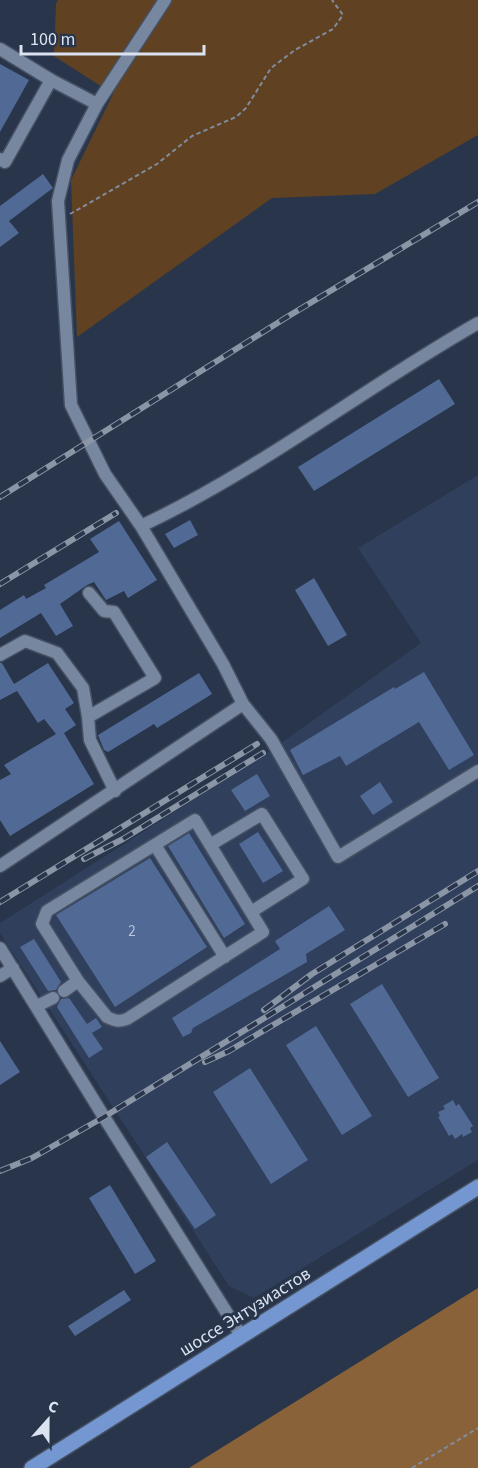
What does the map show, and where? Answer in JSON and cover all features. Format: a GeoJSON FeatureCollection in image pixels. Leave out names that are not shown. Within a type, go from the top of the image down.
{"type":"FeatureCollection","features":[{"type":"Feature","properties":{"kind":"main road","name":"шоссе Энтузиастов"},"geometry":{"type":"LineString","coordinates":[[32,1468],[478,1187]]}},
{"type":"Feature","properties":{"kind":"street"},"geometry":{"type":"LineString","coordinates":[[165,0],[97,104],[69,160],[58,201],[71,405],[105,474],[141,526],[223,664],[243,704],[271,739],[338,857],[478,771]]}},
{"type":"Feature","properties":{"kind":"street"},"geometry":{"type":"LineString","coordinates":[[0,48],[51,80],[97,104]]}},
{"type":"Feature","properties":{"kind":"street"},"geometry":{"type":"LineString","coordinates":[[0,159],[6,162],[51,80]]}},
{"type":"Feature","properties":{"kind":"street"},"geometry":{"type":"LineString","coordinates":[[141,526],[186,505],[428,351],[478,323]]}},
{"type":"Feature","properties":{"kind":"street"},"geometry":{"type":"LineString","coordinates":[[88,717],[154,678],[114,612],[104,611],[89,592]]}},
{"type":"Feature","properties":{"kind":"street"},"geometry":{"type":"LineString","coordinates":[[0,655],[25,641],[57,653],[83,688],[90,740],[115,791]]}},
{"type":"Feature","properties":{"kind":"street"},"geometry":{"type":"LineString","coordinates":[[0,866],[243,704]]}},
{"type":"Feature","properties":{"kind":"street"},"geometry":{"type":"LineString","coordinates":[[210,845],[262,814],[303,879],[251,912]]}},
{"type":"Feature","properties":{"kind":"street"},"geometry":{"type":"LineString","coordinates":[[195,819],[210,845],[264,932],[121,1022],[107,1017],[78,981],[42,924],[47,911],[195,819]]}},
{"type":"Feature","properties":{"kind":"street"},"geometry":{"type":"LineString","coordinates":[[155,844],[225,957]]}},
{"type":"Feature","properties":{"kind":"street"},"geometry":{"type":"LineString","coordinates":[[0,948],[242,1337]]}},
{"type":"Feature","properties":{"kind":"street"},"geometry":{"type":"LineString","coordinates":[[0,976],[13,968]]}},
{"type":"Feature","properties":{"kind":"street"},"geometry":{"type":"LineString","coordinates":[[64,991],[78,981]]}},
{"type":"Feature","properties":{"kind":"street"},"geometry":{"type":"LineString","coordinates":[[37,1006],[53,998]]}},
{"type":"Feature","properties":{"kind":"path"},"geometry":{"type":"LineString","coordinates":[[60,219],[158,164],[192,136],[236,117],[246,108],[271,68],[295,50],[333,29],[343,15],[332,0]]}},
{"type":"Feature","properties":{"kind":"path"},"geometry":{"type":"LineString","coordinates":[[412,1468],[478,1428]]}},
{"type":"Feature","properties":{"kind":"shaded area"},"geometry":{"type":"Polygon","coordinates":[[[58,0],[478,0],[478,135],[375,194],[272,198],[77,337],[71,180],[113,94],[54,56],[58,0]]]}},
{"type":"Feature","properties":{"kind":"shaded area"},"geometry":{"type":"Polygon","coordinates":[[[478,475],[478,1160],[254,1298],[229,1286],[0,933],[0,923],[267,753],[421,643],[358,548],[478,475]]]}},
{"type":"Feature","properties":{"kind":"shaded area"},"geometry":{"type":"Polygon","coordinates":[[[478,1288],[478,1468],[189,1468],[478,1288]]]}},
{"type":"Feature","properties":{"kind":"building"},"geometry":{"type":"Polygon","coordinates":[[[0,64],[29,80],[0,132],[0,64]]]}},
{"type":"Feature","properties":{"kind":"building"},"geometry":{"type":"Polygon","coordinates":[[[43,174],[53,188],[9,221],[19,233],[0,247],[0,206],[43,174]]]}},
{"type":"Feature","properties":{"kind":"building"},"geometry":{"type":"Polygon","coordinates":[[[439,379],[455,404],[314,491],[298,467],[439,379]]]}},
{"type":"Feature","properties":{"kind":"building"},"geometry":{"type":"Polygon","coordinates":[[[190,520],[198,535],[174,548],[165,534],[190,520]]]}},
{"type":"Feature","properties":{"kind":"building"},"geometry":{"type":"Polygon","coordinates":[[[119,521],[157,580],[128,598],[124,591],[106,600],[94,582],[60,604],[73,626],[56,636],[41,613],[0,638],[0,610],[24,595],[26,599],[46,588],[44,585],[99,552],[90,539],[119,521]]]}},
{"type":"Feature","properties":{"kind":"building"},"geometry":{"type":"Polygon","coordinates":[[[314,578],[347,635],[328,646],[295,590],[314,578]]]}},
{"type":"Feature","properties":{"kind":"building"},"geometry":{"type":"Polygon","coordinates":[[[0,663],[14,684],[48,663],[74,703],[65,709],[76,725],[64,733],[94,784],[10,836],[0,820],[0,780],[11,774],[4,765],[56,734],[44,719],[38,723],[17,691],[0,700],[0,663]]]}},
{"type":"Feature","properties":{"kind":"building"},"geometry":{"type":"Polygon","coordinates":[[[424,672],[474,755],[449,770],[419,722],[346,766],[340,756],[303,775],[290,750],[394,687],[395,689],[424,672]]]}},
{"type":"Feature","properties":{"kind":"building"},"geometry":{"type":"Polygon","coordinates":[[[199,673],[212,694],[157,728],[154,724],[108,752],[104,750],[98,735],[199,673]]]}},
{"type":"Feature","properties":{"kind":"building"},"geometry":{"type":"Polygon","coordinates":[[[257,774],[270,796],[245,811],[231,790],[257,774]]]}},
{"type":"Feature","properties":{"kind":"building"},"geometry":{"type":"Polygon","coordinates":[[[380,782],[393,802],[373,815],[360,796],[380,782]]]}},
{"type":"Feature","properties":{"kind":"building"},"geometry":{"type":"Polygon","coordinates":[[[258,832],[283,871],[263,883],[239,844],[258,832]]]}},
{"type":"Feature","properties":{"kind":"building"},"geometry":{"type":"Polygon","coordinates":[[[189,833],[245,924],[224,938],[168,846],[189,833]]]}},
{"type":"Feature","properties":{"kind":"building"},"geometry":{"type":"Polygon","coordinates":[[[150,858],[207,947],[115,1007],[56,915],[150,858]]]}},
{"type":"Feature","properties":{"kind":"building"},"geometry":{"type":"Polygon","coordinates":[[[329,906],[345,930],[306,954],[307,962],[193,1028],[191,1033],[183,1037],[172,1018],[280,949],[275,941],[329,906]]]}},
{"type":"Feature","properties":{"kind":"building"},"geometry":{"type":"Polygon","coordinates":[[[34,939],[61,982],[56,990],[48,991],[20,947],[34,939]]]}},
{"type":"Feature","properties":{"kind":"building"},"geometry":{"type":"Polygon","coordinates":[[[382,984],[439,1078],[408,1097],[350,1004],[382,984]]]}},
{"type":"Feature","properties":{"kind":"building"},"geometry":{"type":"Polygon","coordinates":[[[69,998],[87,1024],[96,1018],[102,1027],[92,1033],[103,1049],[89,1058],[57,1007],[61,999],[69,998]]]}},
{"type":"Feature","properties":{"kind":"building"},"geometry":{"type":"Polygon","coordinates":[[[316,1026],[372,1116],[342,1135],[286,1045],[316,1026]]]}},
{"type":"Feature","properties":{"kind":"building"},"geometry":{"type":"Polygon","coordinates":[[[0,1041],[20,1072],[0,1085],[0,1041]]]}},
{"type":"Feature","properties":{"kind":"building"},"geometry":{"type":"Polygon","coordinates":[[[250,1068],[308,1160],[271,1184],[213,1092],[250,1068]]]}},
{"type":"Feature","properties":{"kind":"building"},"geometry":{"type":"Polygon","coordinates":[[[453,1100],[456,1106],[459,1104],[473,1126],[470,1128],[472,1132],[463,1137],[462,1134],[455,1139],[452,1134],[449,1136],[438,1117],[440,1116],[438,1112],[445,1109],[443,1106],[453,1100]]]}},
{"type":"Feature","properties":{"kind":"building"},"geometry":{"type":"Polygon","coordinates":[[[167,1142],[216,1215],[195,1229],[146,1157],[167,1142]]]}},
{"type":"Feature","properties":{"kind":"building"},"geometry":{"type":"Polygon","coordinates":[[[110,1185],[156,1261],[135,1274],[89,1198],[110,1185]]]}},
{"type":"Feature","properties":{"kind":"building"},"geometry":{"type":"Polygon","coordinates":[[[124,1290],[131,1300],[75,1336],[68,1326],[124,1290]]]}},
{"type":"Feature","properties":{"kind":"railway"},"geometry":{"type":"LineString","coordinates":[[0,497],[287,317],[478,202]]}},
{"type":"Feature","properties":{"kind":"railway"},"geometry":{"type":"LineString","coordinates":[[0,584],[116,513]]}},
{"type":"Feature","properties":{"kind":"railway"},"geometry":{"type":"LineString","coordinates":[[0,902],[257,744]]}},
{"type":"Feature","properties":{"kind":"railway"},"geometry":{"type":"LineString","coordinates":[[84,859],[123,839],[263,753]]}},
{"type":"Feature","properties":{"kind":"railway"},"geometry":{"type":"LineString","coordinates":[[264,1010],[312,974],[478,871]]}},
{"type":"Feature","properties":{"kind":"railway"},"geometry":{"type":"LineString","coordinates":[[0,1171],[32,1158],[104,1117],[478,886]]}},
{"type":"Feature","properties":{"kind":"railway"},"geometry":{"type":"LineString","coordinates":[[205,1062],[229,1051],[445,924]]}}]}
